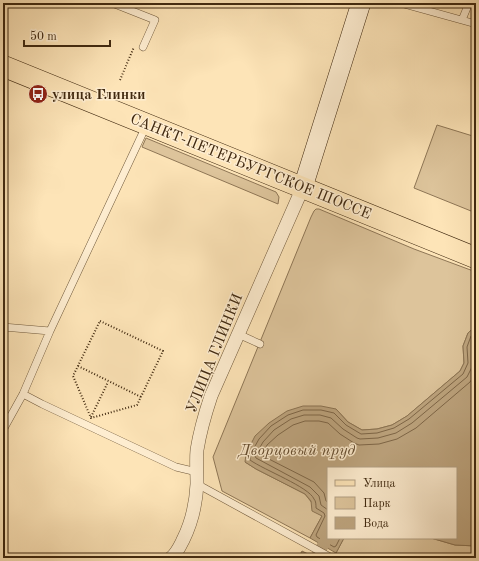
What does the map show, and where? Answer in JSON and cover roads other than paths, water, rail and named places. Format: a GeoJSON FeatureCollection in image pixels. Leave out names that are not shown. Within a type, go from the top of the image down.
{"type":"FeatureCollection","features":[{"type":"Feature","properties":{"kind":"main road"},"geometry":{"type":"LineString","coordinates":[[305,182],[361,3]]}},
{"type":"Feature","properties":{"kind":"main road","name":"САНКТ-ПЕТЕРБУРГСКОЕ ШОССЕ"},"geometry":{"type":"LineString","coordinates":[[3,53],[65,77],[476,258]]}},
{"type":"Feature","properties":{"kind":"main road","name":"САНКТ-ПЕТЕРБУРГСКОЕ ШОССЕ"},"geometry":{"type":"LineString","coordinates":[[3,66],[147,124],[476,244]]}},
{"type":"Feature","properties":{"kind":"street","name":"УЛИЦА ГЛИНКИ"},"geometry":{"type":"LineString","coordinates":[[173,557],[186,534],[193,517],[196,502],[197,452],[204,415],[305,182]]}},
{"type":"Feature","properties":{"kind":"lane"},"geometry":{"type":"LineString","coordinates":[[112,3],[155,20],[143,47]]}},
{"type":"Feature","properties":{"kind":"lane"},"geometry":{"type":"LineString","coordinates":[[400,3],[476,24]]}},
{"type":"Feature","properties":{"kind":"lane"},"geometry":{"type":"LineString","coordinates":[[462,20],[469,3]]}},
{"type":"Feature","properties":{"kind":"lane"},"geometry":{"type":"LineString","coordinates":[[3,430],[22,394],[147,124]]}},
{"type":"Feature","properties":{"kind":"lane"},"geometry":{"type":"LineString","coordinates":[[3,327],[50,331]]}},
{"type":"Feature","properties":{"kind":"lane"},"geometry":{"type":"LineString","coordinates":[[238,334],[260,344]]}},
{"type":"Feature","properties":{"kind":"lane"},"geometry":{"type":"LineString","coordinates":[[22,394],[197,478],[279,529],[332,558]]}},
{"type":"Feature","properties":{"kind":"water","name":"Дворцовый пруд"},"geometry":{"type":"Polygon","coordinates":[[[476,326],[476,546],[455,545],[434,539],[457,539],[457,467],[327,467],[327,539],[343,539],[336,553],[310,538],[322,516],[312,511],[311,501],[305,494],[245,462],[246,454],[255,436],[269,423],[287,411],[303,406],[321,406],[336,409],[348,422],[362,430],[377,429],[392,425],[407,416],[460,371],[464,363],[463,346],[468,333],[476,326]]]}},
{"type":"Feature","properties":{"kind":"water"},"geometry":{"type":"Polygon","coordinates":[[[302,551],[316,558],[298,558],[302,551]]]}},
{"type":"Feature","properties":{"kind":"waterway"},"geometry":{"type":"LineString","coordinates":[[316,558],[327,538]]}},
{"type":"Feature","properties":{"kind":"place","name":"улица Глинки"},"geometry":{"type":"Point","coordinates":[38,94]}}]}
